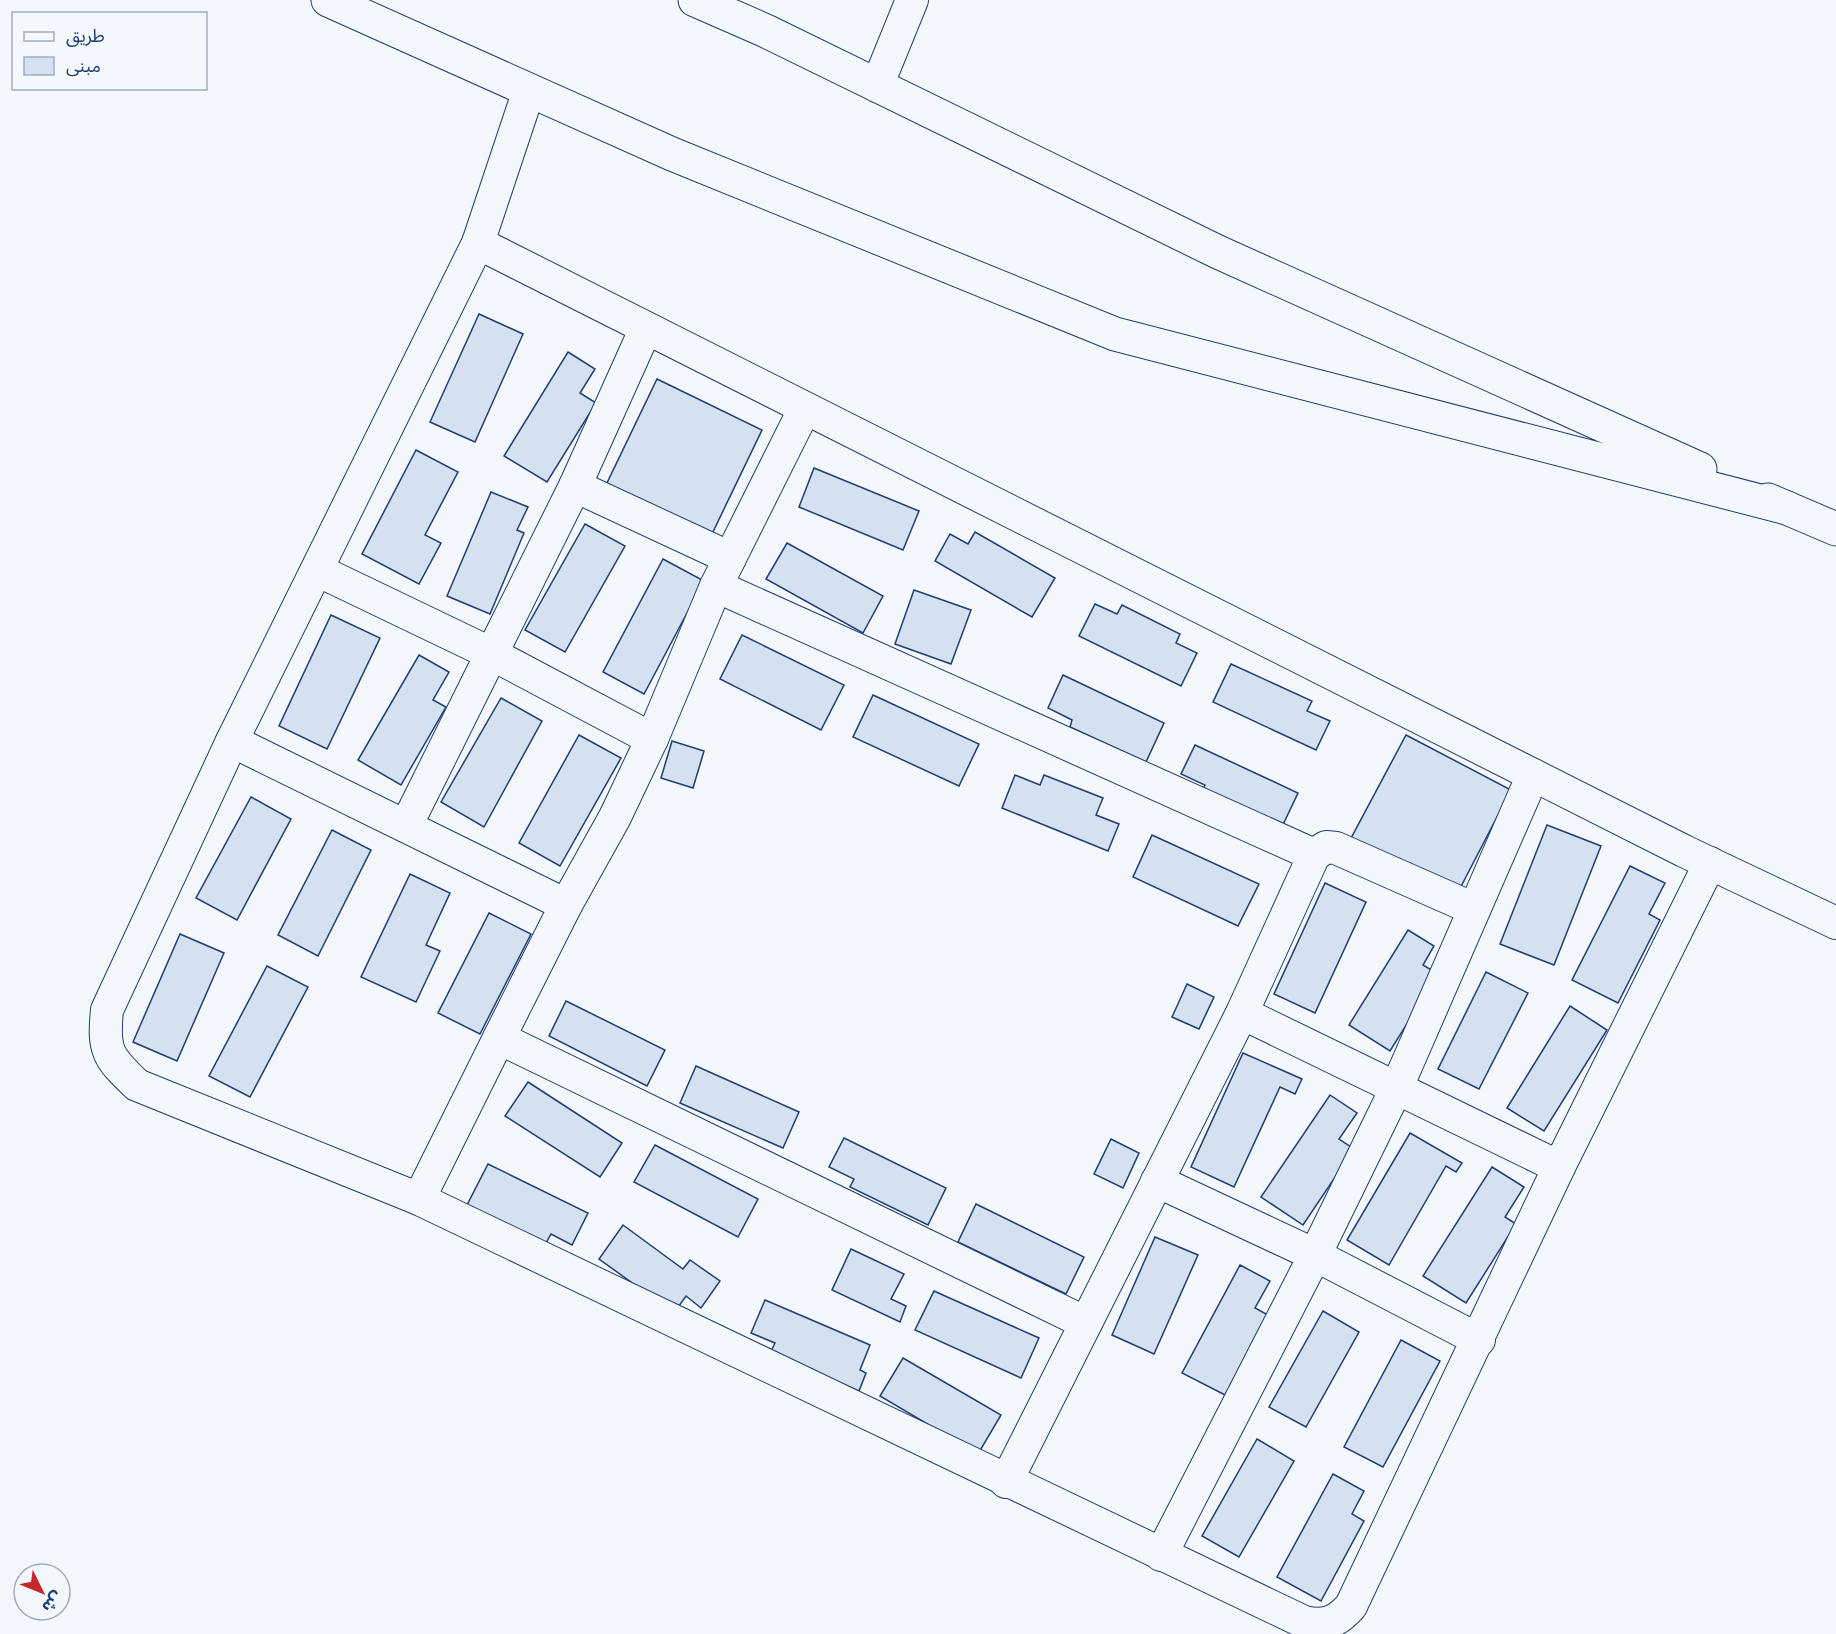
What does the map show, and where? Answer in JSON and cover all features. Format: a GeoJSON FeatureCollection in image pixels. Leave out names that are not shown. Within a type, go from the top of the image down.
{"type":"FeatureCollection","features":[{"type":"Feature","properties":{"kind":"main road"},"geometry":{"type":"LineString","coordinates":[[328,0],[672,154],[1115,334],[1787,508]]}},
{"type":"Feature","properties":{"kind":"main road"},"geometry":{"type":"LineString","coordinates":[[695,0],[1218,252],[1836,529]]}},
{"type":"Feature","properties":{"kind":"street"},"geometry":{"type":"LineString","coordinates":[[877,86],[912,0]]}},
{"type":"Feature","properties":{"kind":"street"},"geometry":{"type":"LineString","coordinates":[[529,90],[478,243],[232,741],[107,1010],[104,1041],[116,1066],[137,1085],[419,1199],[1006,1482],[1304,1622],[1318,1625],[1338,1620],[1352,1606],[1559,1167],[1710,863]]}},
{"type":"Feature","properties":{"kind":"street"},"geometry":{"type":"LineString","coordinates":[[478,243],[804,410],[1710,863],[1836,923]]}},
{"type":"Feature","properties":{"kind":"street"},"geometry":{"type":"LineString","coordinates":[[406,826],[575,486],[646,328]]}},
{"type":"Feature","properties":{"kind":"street"},"geometry":{"type":"LineString","coordinates":[[419,1199],[566,905],[615,817],[652,739],[716,586],[804,410]]}},
{"type":"Feature","properties":{"kind":"street"},"geometry":{"type":"LineString","coordinates":[[575,486],[730,558]]}},
{"type":"Feature","properties":{"kind":"street"},"geometry":{"type":"LineString","coordinates":[[318,570],[490,653],[652,739]]}},
{"type":"Feature","properties":{"kind":"street"},"geometry":{"type":"LineString","coordinates":[[716,586],[1314,855]]}},
{"type":"Feature","properties":{"kind":"street"},"geometry":{"type":"LineString","coordinates":[[232,741],[566,905]]}},
{"type":"Feature","properties":{"kind":"street"},"geometry":{"type":"LineString","coordinates":[[1161,1555],[1315,1255],[1397,1087],[1533,775]]}},
{"type":"Feature","properties":{"kind":"street"},"geometry":{"type":"LineString","coordinates":[[1006,1482],[1242,1013],[1314,855],[1326,847],[1336,848],[1474,909]]}},
{"type":"Feature","properties":{"kind":"street"},"geometry":{"type":"LineString","coordinates":[[1242,1013],[1559,1167]]}},
{"type":"Feature","properties":{"kind":"street"},"geometry":{"type":"LineString","coordinates":[[499,1038],[1086,1323]]}},
{"type":"Feature","properties":{"kind":"street"},"geometry":{"type":"LineString","coordinates":[[1157,1182],[1315,1255],[1479,1340]]}},
{"type":"Feature","properties":{"kind":"building"},"geometry":{"type":"Polygon","coordinates":[[[479,314],[523,334],[475,442],[430,422],[479,314]]]}},
{"type":"Feature","properties":{"kind":"building"},"geometry":{"type":"Polygon","coordinates":[[[568,352],[595,369],[580,393],[596,403],[547,482],[504,456],[568,352]]]}},
{"type":"Feature","properties":{"kind":"building"},"geometry":{"type":"Polygon","coordinates":[[[657,379],[762,430],[711,536],[606,485],[657,379]]]}},
{"type":"Feature","properties":{"kind":"building"},"geometry":{"type":"Polygon","coordinates":[[[416,450],[458,472],[425,535],[441,543],[419,584],[362,554],[416,450]]]}},
{"type":"Feature","properties":{"kind":"building"},"geometry":{"type":"Polygon","coordinates":[[[814,468],[919,511],[903,550],[799,507],[814,468]]]}},
{"type":"Feature","properties":{"kind":"building"},"geometry":{"type":"Polygon","coordinates":[[[491,492],[528,507],[517,530],[524,533],[490,614],[447,596],[491,492]]]}},
{"type":"Feature","properties":{"kind":"building"},"geometry":{"type":"Polygon","coordinates":[[[585,524],[625,546],[565,652],[525,630],[585,524]]]}},
{"type":"Feature","properties":{"kind":"building"},"geometry":{"type":"Polygon","coordinates":[[[975,532],[1055,578],[1032,617],[935,561],[950,534],[968,544],[975,532]]]}},
{"type":"Feature","properties":{"kind":"building"},"geometry":{"type":"Polygon","coordinates":[[[787,543],[883,596],[863,633],[766,579],[787,543]]]}},
{"type":"Feature","properties":{"kind":"building"},"geometry":{"type":"Polygon","coordinates":[[[663,559],[704,581],[644,694],[603,672],[663,559]]]}},
{"type":"Feature","properties":{"kind":"building"},"geometry":{"type":"Polygon","coordinates":[[[914,590],[971,610],[951,664],[895,644],[914,590]]]}},
{"type":"Feature","properties":{"kind":"building"},"geometry":{"type":"Polygon","coordinates":[[[1095,604],[1117,614],[1122,605],[1180,634],[1176,643],[1197,653],[1181,686],[1079,636],[1095,604]]]}},
{"type":"Feature","properties":{"kind":"building"},"geometry":{"type":"Polygon","coordinates":[[[331,615],[380,638],[327,749],[279,726],[331,615]]]}},
{"type":"Feature","properties":{"kind":"building"},"geometry":{"type":"Polygon","coordinates":[[[742,635],[844,685],[821,730],[720,679],[742,635]]]}},
{"type":"Feature","properties":{"kind":"building"},"geometry":{"type":"Polygon","coordinates":[[[419,655],[449,672],[433,700],[446,707],[401,785],[358,760],[419,655]]]}},
{"type":"Feature","properties":{"kind":"building"},"geometry":{"type":"Polygon","coordinates":[[[1231,664],[1312,701],[1307,711],[1330,721],[1316,750],[1213,702],[1231,664]]]}},
{"type":"Feature","properties":{"kind":"building"},"geometry":{"type":"Polygon","coordinates":[[[1063,675],[1164,723],[1146,762],[1070,727],[1072,720],[1048,708],[1063,675]]]}},
{"type":"Feature","properties":{"kind":"building"},"geometry":{"type":"Polygon","coordinates":[[[873,695],[979,744],[959,786],[853,737],[873,695]]]}},
{"type":"Feature","properties":{"kind":"building"},"geometry":{"type":"Polygon","coordinates":[[[501,698],[542,721],[484,827],[441,802],[501,698]]]}},
{"type":"Feature","properties":{"kind":"building"},"geometry":{"type":"Polygon","coordinates":[[[579,735],[621,758],[560,866],[519,843],[579,735]]]}},
{"type":"Feature","properties":{"kind":"building"},"geometry":{"type":"Polygon","coordinates":[[[1406,735],[1511,790],[1455,898],[1349,842],[1406,735]]]}},
{"type":"Feature","properties":{"kind":"building"},"geometry":{"type":"Polygon","coordinates":[[[672,741],[704,751],[693,788],[661,778],[672,741]]]}},
{"type":"Feature","properties":{"kind":"building"},"geometry":{"type":"Polygon","coordinates":[[[1195,745],[1298,793],[1280,831],[1201,794],[1205,785],[1181,774],[1195,745]]]}},
{"type":"Feature","properties":{"kind":"building"},"geometry":{"type":"Polygon","coordinates":[[[1015,775],[1040,785],[1044,775],[1103,798],[1096,815],[1119,824],[1108,851],[1002,808],[1015,775]]]}},
{"type":"Feature","properties":{"kind":"building"},"geometry":{"type":"Polygon","coordinates":[[[251,797],[291,819],[237,920],[196,898],[251,797]]]}},
{"type":"Feature","properties":{"kind":"building"},"geometry":{"type":"Polygon","coordinates":[[[1547,825],[1601,846],[1554,965],[1500,944],[1547,825]]]}},
{"type":"Feature","properties":{"kind":"building"},"geometry":{"type":"Polygon","coordinates":[[[332,830],[371,850],[318,956],[278,935],[332,830]]]}},
{"type":"Feature","properties":{"kind":"building"},"geometry":{"type":"Polygon","coordinates":[[[1152,835],[1259,884],[1238,926],[1133,877],[1152,835]]]}},
{"type":"Feature","properties":{"kind":"building"},"geometry":{"type":"Polygon","coordinates":[[[1630,866],[1665,883],[1649,914],[1660,920],[1618,1003],[1572,980],[1630,866]]]}},
{"type":"Feature","properties":{"kind":"building"},"geometry":{"type":"Polygon","coordinates":[[[410,874],[450,893],[426,945],[440,951],[416,1002],[361,977],[410,874]]]}},
{"type":"Feature","properties":{"kind":"building"},"geometry":{"type":"Polygon","coordinates":[[[1325,883],[1366,902],[1315,1013],[1274,994],[1325,883]]]}},
{"type":"Feature","properties":{"kind":"building"},"geometry":{"type":"Polygon","coordinates":[[[489,913],[531,934],[480,1034],[438,1013],[489,913]]]}},
{"type":"Feature","properties":{"kind":"building"},"geometry":{"type":"Polygon","coordinates":[[[1408,930],[1434,946],[1423,965],[1438,974],[1390,1051],[1349,1025],[1408,930]]]}},
{"type":"Feature","properties":{"kind":"building"},"geometry":{"type":"Polygon","coordinates":[[[180,934],[224,953],[177,1061],[133,1042],[180,934]]]}},
{"type":"Feature","properties":{"kind":"building"},"geometry":{"type":"Polygon","coordinates":[[[267,966],[308,987],[250,1097],[209,1076],[267,966]]]}},
{"type":"Feature","properties":{"kind":"building"},"geometry":{"type":"Polygon","coordinates":[[[1486,972],[1528,993],[1479,1089],[1438,1069],[1486,972]]]}},
{"type":"Feature","properties":{"kind":"building"},"geometry":{"type":"Polygon","coordinates":[[[1187,984],[1214,997],[1199,1029],[1172,1017],[1187,984]]]}},
{"type":"Feature","properties":{"kind":"building"},"geometry":{"type":"Polygon","coordinates":[[[566,1001],[665,1050],[647,1086],[549,1036],[566,1001]]]}},
{"type":"Feature","properties":{"kind":"building"},"geometry":{"type":"Polygon","coordinates":[[[1570,1006],[1607,1030],[1544,1131],[1507,1108],[1570,1006]]]}},
{"type":"Feature","properties":{"kind":"building"},"geometry":{"type":"Polygon","coordinates":[[[1243,1053],[1302,1079],[1295,1094],[1280,1087],[1234,1187],[1191,1167],[1243,1053]]]}},
{"type":"Feature","properties":{"kind":"building"},"geometry":{"type":"Polygon","coordinates":[[[696,1066],[799,1112],[783,1148],[680,1103],[696,1066]]]}},
{"type":"Feature","properties":{"kind":"building"},"geometry":{"type":"Polygon","coordinates":[[[528,1082],[622,1143],[600,1177],[505,1116],[528,1082]]]}},
{"type":"Feature","properties":{"kind":"building"},"geometry":{"type":"Polygon","coordinates":[[[1330,1095],[1357,1113],[1339,1139],[1354,1149],[1303,1225],[1261,1197],[1330,1095]]]}},
{"type":"Feature","properties":{"kind":"building"},"geometry":{"type":"Polygon","coordinates":[[[1410,1133],[1462,1163],[1456,1172],[1446,1166],[1389,1265],[1347,1240],[1410,1133]]]}},
{"type":"Feature","properties":{"kind":"building"},"geometry":{"type":"Polygon","coordinates":[[[844,1138],[946,1188],[928,1225],[850,1187],[854,1179],[829,1167],[844,1138]]]}},
{"type":"Feature","properties":{"kind":"building"},"geometry":{"type":"Polygon","coordinates":[[[1111,1139],[1139,1153],[1123,1188],[1094,1174],[1111,1139]]]}},
{"type":"Feature","properties":{"kind":"building"},"geometry":{"type":"Polygon","coordinates":[[[655,1145],[758,1199],[738,1237],[634,1182],[655,1145]]]}},
{"type":"Feature","properties":{"kind":"building"},"geometry":{"type":"Polygon","coordinates":[[[488,1164],[588,1213],[572,1245],[551,1234],[545,1245],[466,1207],[488,1164]]]}},
{"type":"Feature","properties":{"kind":"building"},"geometry":{"type":"Polygon","coordinates":[[[1492,1167],[1524,1187],[1505,1217],[1516,1224],[1466,1303],[1423,1276],[1492,1167]]]}},
{"type":"Feature","properties":{"kind":"building"},"geometry":{"type":"Polygon","coordinates":[[[976,1204],[1084,1257],[1066,1294],[958,1242],[976,1204]]]}},
{"type":"Feature","properties":{"kind":"building"},"geometry":{"type":"Polygon","coordinates":[[[623,1225],[683,1269],[690,1260],[720,1281],[701,1308],[686,1296],[674,1313],[599,1259],[623,1225]]]}},
{"type":"Feature","properties":{"kind":"building"},"geometry":{"type":"Polygon","coordinates":[[[1155,1237],[1198,1255],[1154,1354],[1112,1335],[1155,1237]]]}},
{"type":"Feature","properties":{"kind":"building"},"geometry":{"type":"Polygon","coordinates":[[[851,1249],[904,1274],[891,1299],[906,1306],[900,1322],[832,1290],[851,1249]]]}},
{"type":"Feature","properties":{"kind":"building"},"geometry":{"type":"Polygon","coordinates":[[[1240,1265],[1270,1281],[1255,1308],[1268,1315],[1225,1395],[1182,1373],[1240,1265]]]}},
{"type":"Feature","properties":{"kind":"building"},"geometry":{"type":"Polygon","coordinates":[[[934,1291],[1039,1338],[1021,1378],[915,1330],[934,1291]]]}},
{"type":"Feature","properties":{"kind":"building"},"geometry":{"type":"Polygon","coordinates":[[[765,1300],[870,1345],[860,1370],[866,1373],[859,1391],[770,1353],[775,1343],[751,1333],[765,1300]]]}},
{"type":"Feature","properties":{"kind":"building"},"geometry":{"type":"Polygon","coordinates":[[[1323,1311],[1359,1332],[1306,1427],[1269,1407],[1323,1311]]]}},
{"type":"Feature","properties":{"kind":"building"},"geometry":{"type":"Polygon","coordinates":[[[1401,1340],[1440,1361],[1383,1467],[1344,1447],[1401,1340]]]}},
{"type":"Feature","properties":{"kind":"building"},"geometry":{"type":"Polygon","coordinates":[[[903,1358],[1001,1415],[978,1454],[880,1396],[903,1358]]]}},
{"type":"Feature","properties":{"kind":"building"},"geometry":{"type":"Polygon","coordinates":[[[1257,1439],[1294,1461],[1239,1557],[1202,1536],[1257,1439]]]}},
{"type":"Feature","properties":{"kind":"building"},"geometry":{"type":"Polygon","coordinates":[[[1333,1474],[1364,1491],[1352,1514],[1364,1521],[1321,1601],[1277,1577],[1333,1474]]]}}]}
